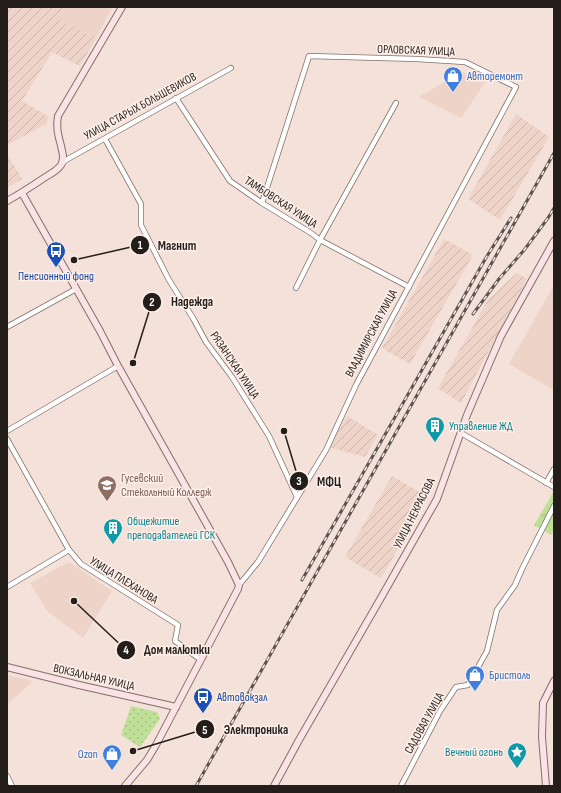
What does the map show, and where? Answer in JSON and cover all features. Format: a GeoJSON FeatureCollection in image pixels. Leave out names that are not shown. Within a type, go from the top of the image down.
{"type":"FeatureCollection","features":[{"type":"Feature","properties":{"kind":"street"},"geometry":{"type":"LineString","coordinates":[[61,165],[63,160],[56,124],[58,116],[122,7]]}},
{"type":"Feature","properties":{"kind":"street","name":"ОРЛОВСКАЯ УЛИЦА"},"geometry":{"type":"LineString","coordinates":[[262,203],[309,56],[465,62],[516,87]]}},
{"type":"Feature","properties":{"kind":"street","name":"УЛИЦА СТАРЫХ БОЛЬШЕВИКОВ"},"geometry":{"type":"LineString","coordinates":[[7,201],[56,170],[66,160],[231,68]]}},
{"type":"Feature","properties":{"kind":"street","name":"ВЛАДИМИРСКАЯ УЛИЦА"},"geometry":{"type":"LineString","coordinates":[[239,585],[258,562],[326,450],[356,385],[516,87]]}},
{"type":"Feature","properties":{"kind":"street","name":"ТАМБОВСКАЯ УЛИЦА"},"geometry":{"type":"LineString","coordinates":[[176,98],[230,181],[320,240],[409,287]]}},
{"type":"Feature","properties":{"kind":"street"},"geometry":{"type":"LineString","coordinates":[[296,288],[320,240],[396,103]]}},
{"type":"Feature","properties":{"kind":"street","name":"РЯЗАНСКАЯ УЛИЦА"},"geometry":{"type":"LineString","coordinates":[[105,139],[141,204],[141,225],[169,280],[206,342],[232,377],[269,436],[297,497]]}},
{"type":"Feature","properties":{"kind":"street"},"geometry":{"type":"LineString","coordinates":[[22,192],[228,562],[239,585],[202,660],[156,745],[147,760],[125,786]]}},
{"type":"Feature","properties":{"kind":"street","name":"УЛИЦА НЕКРАСОВА"},"geometry":{"type":"LineString","coordinates":[[274,786],[436,499],[467,415],[501,336],[554,241]]}},
{"type":"Feature","properties":{"kind":"street"},"geometry":{"type":"LineString","coordinates":[[7,327],[76,289]]}},
{"type":"Feature","properties":{"kind":"street"},"geometry":{"type":"LineString","coordinates":[[7,431],[118,366]]}},
{"type":"Feature","properties":{"kind":"street"},"geometry":{"type":"LineString","coordinates":[[461,433],[554,487]]}},
{"type":"Feature","properties":{"kind":"street","name":"УЛИЦА ПЛЕХАНОВА"},"geometry":{"type":"LineString","coordinates":[[7,439],[69,550],[81,564],[178,625],[175,641],[202,660]]}},
{"type":"Feature","properties":{"kind":"street"},"geometry":{"type":"LineString","coordinates":[[546,483],[554,469]]}},
{"type":"Feature","properties":{"kind":"street","name":"САДОВАЯ УЛИЦА"},"geometry":{"type":"LineString","coordinates":[[401,786],[440,711],[456,687],[468,685],[487,651],[497,610],[515,585],[554,506]]}},
{"type":"Feature","properties":{"kind":"street"},"geometry":{"type":"LineString","coordinates":[[7,588],[69,550]]}},
{"type":"Feature","properties":{"kind":"street","name":"ВОКЗАЛЬНАЯ УЛИЦА"},"geometry":{"type":"LineString","coordinates":[[7,667],[176,707]]}},
{"type":"Feature","properties":{"kind":"street"},"geometry":{"type":"LineString","coordinates":[[546,786],[542,737],[543,703],[554,680]]}},
{"type":"Feature","properties":{"kind":"street"},"geometry":{"type":"LineString","coordinates":[[7,776],[12,786]]}},
{"type":"Feature","properties":{"kind":"shaded area"},"geometry":{"type":"Polygon","coordinates":[[[7,7],[64,7],[58,19],[96,38],[80,66],[52,52],[22,101],[49,117],[46,124],[7,145],[7,7]]]}},
{"type":"Feature","properties":{"kind":"shaded area"},"geometry":{"type":"Polygon","coordinates":[[[64,7],[113,7],[96,38],[58,19],[64,7]]]}},
{"type":"Feature","properties":{"kind":"shaded area"},"geometry":{"type":"Polygon","coordinates":[[[461,72],[486,81],[461,118],[419,97],[461,72]]]}},
{"type":"Feature","properties":{"kind":"shaded area"},"geometry":{"type":"Polygon","coordinates":[[[516,114],[549,137],[500,220],[468,199],[516,114]]]}},
{"type":"Feature","properties":{"kind":"shaded area"},"geometry":{"type":"Polygon","coordinates":[[[7,154],[22,179],[7,188],[7,154]]]}},
{"type":"Feature","properties":{"kind":"shaded area"},"geometry":{"type":"Polygon","coordinates":[[[444,239],[473,255],[410,364],[382,348],[444,239]]]}},
{"type":"Feature","properties":{"kind":"shaded area"},"geometry":{"type":"Polygon","coordinates":[[[517,273],[527,279],[461,403],[438,388],[488,300],[517,273]]]}},
{"type":"Feature","properties":{"kind":"shaded area"},"geometry":{"type":"Polygon","coordinates":[[[554,285],[554,390],[509,364],[554,285]]]}},
{"type":"Feature","properties":{"kind":"shaded area"},"geometry":{"type":"Polygon","coordinates":[[[347,416],[378,435],[365,457],[329,447],[347,416]]]}},
{"type":"Feature","properties":{"kind":"shaded area"},"geometry":{"type":"Polygon","coordinates":[[[392,476],[428,497],[381,578],[345,557],[392,476]]]}},
{"type":"Feature","properties":{"kind":"shaded area"},"geometry":{"type":"Polygon","coordinates":[[[69,562],[112,591],[83,638],[47,611],[30,583],[69,562]]]}},
{"type":"Feature","properties":{"kind":"shaded area"},"geometry":{"type":"Polygon","coordinates":[[[7,675],[33,681],[7,705],[7,675]]]}},
{"type":"Feature","properties":{"kind":"green space"},"geometry":{"type":"Polygon","coordinates":[[[554,491],[554,530],[551,535],[534,525],[554,491]]]}},
{"type":"Feature","properties":{"kind":"green space"},"geometry":{"type":"Polygon","coordinates":[[[131,706],[157,712],[160,719],[140,747],[121,735],[131,706]]]}},
{"type":"Feature","properties":{"kind":"railway"},"geometry":{"type":"LineString","coordinates":[[196,786],[554,153]]}},
{"type":"Feature","properties":{"kind":"railway"},"geometry":{"type":"LineString","coordinates":[[473,314],[499,279],[525,249],[554,208]]}},
{"type":"Feature","properties":{"kind":"railway"},"geometry":{"type":"LineString","coordinates":[[302,580],[487,256],[511,218]]}},
{"type":"Feature","properties":{"kind":"place","name":"Авторемонт"},"geometry":{"type":"Point","coordinates":[453,93]}},
{"type":"Feature","properties":{"kind":"place","name":"Магнит"},"geometry":{"type":"Point","coordinates":[74,260]}},
{"type":"Feature","properties":{"kind":"place","name":"Пенсионный фонд"},"geometry":{"type":"Point","coordinates":[56,268]}},
{"type":"Feature","properties":{"kind":"place","name":"Надежда"},"geometry":{"type":"Point","coordinates":[133,363]}},
{"type":"Feature","properties":{"kind":"place","name":"МФЦ"},"geometry":{"type":"Point","coordinates":[284,431]}},
{"type":"Feature","properties":{"kind":"place","name":"Управление ЖД"},"geometry":{"type":"Point","coordinates":[435,443]}},
{"type":"Feature","properties":{"kind":"place","name":"Гусевский Стекольный Колледж"},"geometry":{"type":"Point","coordinates":[107,502]}},
{"type":"Feature","properties":{"kind":"place","name":"Общежитие преподавателей ГСК"},"geometry":{"type":"Point","coordinates":[113,545]}},
{"type":"Feature","properties":{"kind":"place","name":"Дом малютки"},"geometry":{"type":"Point","coordinates":[74,601]}},
{"type":"Feature","properties":{"kind":"place","name":"Бристоль"},"geometry":{"type":"Point","coordinates":[475,692]}},
{"type":"Feature","properties":{"kind":"place","name":"Автовокзал"},"geometry":{"type":"Point","coordinates":[203,714]}},
{"type":"Feature","properties":{"kind":"place","name":"Электроника"},"geometry":{"type":"Point","coordinates":[133,751]}},
{"type":"Feature","properties":{"kind":"place","name":"Вечный огонь"},"geometry":{"type":"Point","coordinates":[517,769]}},
{"type":"Feature","properties":{"kind":"place","name":"Ozon"},"geometry":{"type":"Point","coordinates":[112,771]}}]}
